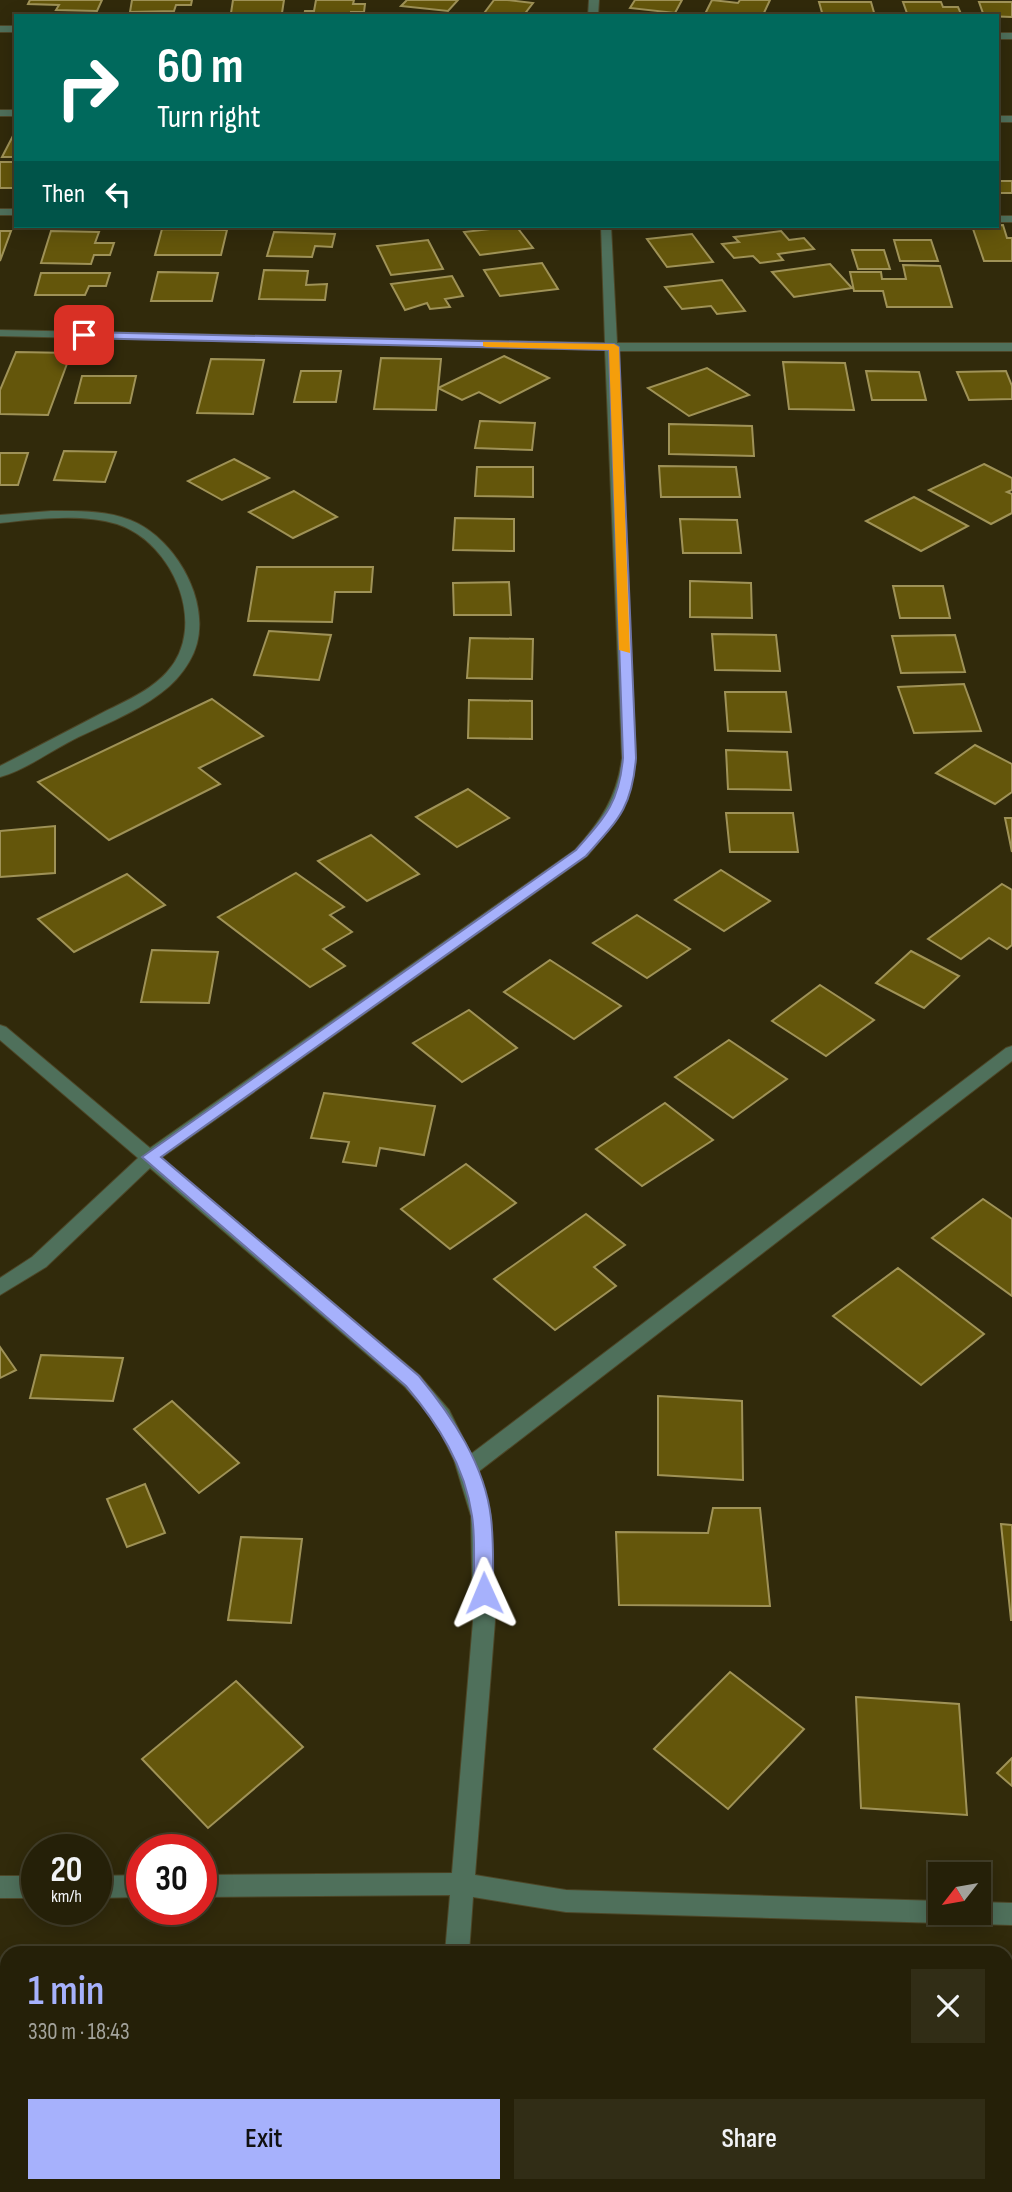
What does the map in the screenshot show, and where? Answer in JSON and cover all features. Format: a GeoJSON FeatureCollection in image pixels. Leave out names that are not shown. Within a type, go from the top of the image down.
{"type":"FeatureCollection","features":[{"type":"Feature","properties":{"kind":"street"},"geometry":{"type":"LineString","coordinates":[[0,1288],[39,1262],[150,1157],[581,853],[614,815],[627,788],[629,758],[614,347],[606,228]]}},
{"type":"Feature","properties":{"kind":"street"},"geometry":{"type":"LineString","coordinates":[[0,333],[614,347],[1012,346]]}},
{"type":"Feature","properties":{"kind":"street"},"geometry":{"type":"LineString","coordinates":[[0,519],[49,513],[95,516],[138,528],[168,557],[187,592],[192,623],[190,649],[174,675],[154,692],[0,772]]}},
{"type":"Feature","properties":{"kind":"street"},"geometry":{"type":"LineString","coordinates":[[0,1031],[412,1381],[442,1416],[467,1469],[481,1516],[484,1621],[458,1946]]}},
{"type":"Feature","properties":{"kind":"street"},"geometry":{"type":"LineString","coordinates":[[467,1469],[1012,1052]]}},
{"type":"Feature","properties":{"kind":"street"},"geometry":{"type":"LineString","coordinates":[[217,1886],[463,1884],[566,1901],[928,1912]]}},
{"type":"Feature","properties":{"kind":"street"},"geometry":{"type":"LineString","coordinates":[[0,1887],[21,1887]]}},
{"type":"Feature","properties":{"kind":"street"},"geometry":{"type":"LineString","coordinates":[[991,1913],[1012,1914]]}},
{"type":"Feature","properties":{"kind":"building"},"geometry":{"type":"Polygon","coordinates":[[[30,0],[102,0],[97,11],[56,10],[59,5],[28,4],[30,0]]]}},
{"type":"Feature","properties":{"kind":"building"},"geometry":{"type":"Polygon","coordinates":[[[132,0],[192,0],[191,5],[176,5],[174,11],[130,12],[132,0]]]}},
{"type":"Feature","properties":{"kind":"building"},"geometry":{"type":"Polygon","coordinates":[[[233,0],[284,0],[282,13],[231,13],[233,0]]]}},
{"type":"Feature","properties":{"kind":"building"},"geometry":{"type":"Polygon","coordinates":[[[316,0],[354,0],[353,4],[365,4],[364,12],[304,14],[305,11],[314,11],[316,0]]]}},
{"type":"Feature","properties":{"kind":"building"},"geometry":{"type":"Polygon","coordinates":[[[407,0],[458,0],[448,11],[401,6],[407,0]]]}},
{"type":"Feature","properties":{"kind":"building"},"geometry":{"type":"Polygon","coordinates":[[[494,0],[533,3],[525,14],[484,14],[494,0]]]}},
{"type":"Feature","properties":{"kind":"building"},"geometry":{"type":"Polygon","coordinates":[[[635,0],[682,0],[675,13],[630,8],[635,0]]]}},
{"type":"Feature","properties":{"kind":"building"},"geometry":{"type":"Polygon","coordinates":[[[712,0],[738,3],[740,0],[770,0],[763,14],[705,14],[712,0]]]}},
{"type":"Feature","properties":{"kind":"building"},"geometry":{"type":"Polygon","coordinates":[[[819,2],[871,2],[874,14],[822,14],[819,2]]]}},
{"type":"Feature","properties":{"kind":"building"},"geometry":{"type":"Polygon","coordinates":[[[903,2],[941,2],[943,7],[958,7],[961,14],[907,14],[903,2]]]}},
{"type":"Feature","properties":{"kind":"building"},"geometry":{"type":"Polygon","coordinates":[[[979,2],[1012,2],[1012,17],[983,14],[979,2]]]}},
{"type":"Feature","properties":{"kind":"building"},"geometry":{"type":"Polygon","coordinates":[[[14,134],[14,157],[2,157],[14,134]]]}},
{"type":"Feature","properties":{"kind":"building"},"geometry":{"type":"Polygon","coordinates":[[[0,162],[14,162],[14,188],[0,188],[0,162]]]}},
{"type":"Feature","properties":{"kind":"building"},"geometry":{"type":"Polygon","coordinates":[[[999,181],[1012,181],[1012,193],[999,193],[999,181]]]}},
{"type":"Feature","properties":{"kind":"building"},"geometry":{"type":"Polygon","coordinates":[[[999,225],[1003,225],[1007,238],[1012,238],[1012,261],[984,261],[973,228],[999,228],[999,225]]]}},
{"type":"Feature","properties":{"kind":"building"},"geometry":{"type":"Polygon","coordinates":[[[518,228],[533,248],[480,255],[464,232],[518,228]]]}},
{"type":"Feature","properties":{"kind":"building"},"geometry":{"type":"Polygon","coordinates":[[[162,229],[227,230],[221,255],[155,255],[162,229]]]}},
{"type":"Feature","properties":{"kind":"building"},"geometry":{"type":"Polygon","coordinates":[[[0,231],[11,231],[0,261],[0,231]]]}},
{"type":"Feature","properties":{"kind":"building"},"geometry":{"type":"Polygon","coordinates":[[[51,231],[99,232],[95,243],[114,243],[110,255],[94,255],[91,264],[41,263],[51,231]]]}},
{"type":"Feature","properties":{"kind":"building"},"geometry":{"type":"Polygon","coordinates":[[[781,231],[789,240],[804,238],[814,249],[778,254],[783,260],[760,263],[753,256],[734,258],[722,244],[739,242],[734,237],[781,231]]]}},
{"type":"Feature","properties":{"kind":"building"},"geometry":{"type":"Polygon","coordinates":[[[274,232],[335,234],[332,247],[315,246],[312,257],[267,256],[274,232]]]}},
{"type":"Feature","properties":{"kind":"building"},"geometry":{"type":"Polygon","coordinates":[[[692,234],[713,262],[667,267],[647,239],[692,234]]]}},
{"type":"Feature","properties":{"kind":"building"},"geometry":{"type":"Polygon","coordinates":[[[428,240],[443,269],[391,275],[377,246],[428,240]]]}},
{"type":"Feature","properties":{"kind":"building"},"geometry":{"type":"Polygon","coordinates":[[[894,240],[931,240],[938,261],[900,261],[894,240]]]}},
{"type":"Feature","properties":{"kind":"building"},"geometry":{"type":"Polygon","coordinates":[[[852,250],[884,250],[890,269],[858,269],[852,250]]]}},
{"type":"Feature","properties":{"kind":"building"},"geometry":{"type":"Polygon","coordinates":[[[542,263],[558,289],[500,296],[484,270],[542,263]]]}},
{"type":"Feature","properties":{"kind":"building"},"geometry":{"type":"Polygon","coordinates":[[[830,264],[852,288],[794,297],[772,272],[830,264]]]}},
{"type":"Feature","properties":{"kind":"building"},"geometry":{"type":"Polygon","coordinates":[[[903,265],[940,266],[952,307],[887,307],[883,291],[854,291],[850,272],[881,272],[882,279],[906,279],[903,265]]]}},
{"type":"Feature","properties":{"kind":"building"},"geometry":{"type":"Polygon","coordinates":[[[264,270],[308,271],[306,285],[327,284],[325,300],[259,299],[264,270]]]}},
{"type":"Feature","properties":{"kind":"building"},"geometry":{"type":"Polygon","coordinates":[[[158,272],[218,273],[212,301],[151,301],[158,272]]]}},
{"type":"Feature","properties":{"kind":"building"},"geometry":{"type":"Polygon","coordinates":[[[41,273],[110,273],[106,286],[89,286],[85,295],[35,295],[41,273]]]}},
{"type":"Feature","properties":{"kind":"building"},"geometry":{"type":"Polygon","coordinates":[[[452,276],[463,296],[445,299],[450,307],[430,309],[427,303],[405,310],[391,284],[452,276]]]}},
{"type":"Feature","properties":{"kind":"building"},"geometry":{"type":"Polygon","coordinates":[[[722,280],[745,311],[717,314],[711,306],[682,309],[665,287],[722,280]]]}},
{"type":"Feature","properties":{"kind":"building"},"geometry":{"type":"Polygon","coordinates":[[[16,352],[71,353],[48,415],[0,414],[0,390],[16,352]]]}},
{"type":"Feature","properties":{"kind":"building"},"geometry":{"type":"Polygon","coordinates":[[[504,356],[549,378],[500,403],[479,392],[462,400],[438,388],[504,356]]]}},
{"type":"Feature","properties":{"kind":"building"},"geometry":{"type":"Polygon","coordinates":[[[381,358],[441,359],[436,410],[374,409],[381,358]]]}},
{"type":"Feature","properties":{"kind":"building"},"geometry":{"type":"Polygon","coordinates":[[[211,359],[264,360],[253,414],[197,413],[211,359]]]}},
{"type":"Feature","properties":{"kind":"building"},"geometry":{"type":"Polygon","coordinates":[[[783,362],[845,363],[854,410],[789,409],[783,362]]]}},
{"type":"Feature","properties":{"kind":"building"},"geometry":{"type":"Polygon","coordinates":[[[707,368],[749,395],[689,416],[648,388],[707,368]]]}},
{"type":"Feature","properties":{"kind":"building"},"geometry":{"type":"Polygon","coordinates":[[[301,371],[341,371],[336,402],[294,402],[301,371]]]}},
{"type":"Feature","properties":{"kind":"building"},"geometry":{"type":"Polygon","coordinates":[[[866,371],[919,372],[926,400],[872,400],[866,371]]]}},
{"type":"Feature","properties":{"kind":"building"},"geometry":{"type":"Polygon","coordinates":[[[1006,371],[1012,386],[1012,399],[969,400],[957,372],[1006,371]]]}},
{"type":"Feature","properties":{"kind":"building"},"geometry":{"type":"Polygon","coordinates":[[[82,376],[136,376],[130,403],[75,403],[82,376]]]}},
{"type":"Feature","properties":{"kind":"building"},"geometry":{"type":"Polygon","coordinates":[[[480,421],[535,423],[532,450],[475,448],[480,421]]]}},
{"type":"Feature","properties":{"kind":"building"},"geometry":{"type":"Polygon","coordinates":[[[669,424],[752,426],[754,456],[669,454],[669,424]]]}},
{"type":"Feature","properties":{"kind":"building"},"geometry":{"type":"Polygon","coordinates":[[[64,451],[116,452],[105,482],[54,480],[64,451]]]}},
{"type":"Feature","properties":{"kind":"building"},"geometry":{"type":"Polygon","coordinates":[[[0,453],[28,453],[18,485],[0,485],[0,453]]]}},
{"type":"Feature","properties":{"kind":"building"},"geometry":{"type":"Polygon","coordinates":[[[234,459],[269,478],[222,500],[188,481],[234,459]]]}},
{"type":"Feature","properties":{"kind":"building"},"geometry":{"type":"Polygon","coordinates":[[[984,464],[1012,478],[1012,490],[1007,492],[1012,494],[1012,513],[991,524],[929,490],[984,464]]]}},
{"type":"Feature","properties":{"kind":"building"},"geometry":{"type":"Polygon","coordinates":[[[659,466],[736,467],[740,497],[661,497],[659,466]]]}},
{"type":"Feature","properties":{"kind":"building"},"geometry":{"type":"Polygon","coordinates":[[[477,467],[533,467],[533,497],[475,496],[477,467]]]}},
{"type":"Feature","properties":{"kind":"building"},"geometry":{"type":"Polygon","coordinates":[[[294,491],[337,517],[293,538],[249,512],[294,491]]]}},
{"type":"Feature","properties":{"kind":"building"},"geometry":{"type":"Polygon","coordinates":[[[914,497],[968,526],[921,551],[866,521],[914,497]]]}},
{"type":"Feature","properties":{"kind":"building"},"geometry":{"type":"Polygon","coordinates":[[[455,518],[514,519],[514,551],[453,550],[455,518]]]}},
{"type":"Feature","properties":{"kind":"building"},"geometry":{"type":"Polygon","coordinates":[[[680,519],[737,520],[741,553],[683,553],[680,519]]]}},
{"type":"Feature","properties":{"kind":"building"},"geometry":{"type":"Polygon","coordinates":[[[257,567],[373,567],[371,592],[335,592],[332,622],[248,621],[257,567]]]}},
{"type":"Feature","properties":{"kind":"building"},"geometry":{"type":"Polygon","coordinates":[[[690,581],[751,583],[752,618],[690,617],[690,581]]]}},
{"type":"Feature","properties":{"kind":"building"},"geometry":{"type":"Polygon","coordinates":[[[509,582],[511,615],[454,615],[453,583],[509,582]]]}},
{"type":"Feature","properties":{"kind":"building"},"geometry":{"type":"Polygon","coordinates":[[[893,586],[943,586],[950,618],[900,618],[893,586]]]}},
{"type":"Feature","properties":{"kind":"building"},"geometry":{"type":"Polygon","coordinates":[[[269,631],[331,635],[319,680],[254,675],[269,631]]]}},
{"type":"Feature","properties":{"kind":"building"},"geometry":{"type":"Polygon","coordinates":[[[712,634],[776,635],[780,671],[715,670],[712,634]]]}},
{"type":"Feature","properties":{"kind":"building"},"geometry":{"type":"Polygon","coordinates":[[[955,635],[965,672],[901,673],[892,636],[955,635]]]}},
{"type":"Feature","properties":{"kind":"building"},"geometry":{"type":"Polygon","coordinates":[[[470,638],[533,639],[532,679],[467,678],[470,638]]]}},
{"type":"Feature","properties":{"kind":"building"},"geometry":{"type":"Polygon","coordinates":[[[964,684],[981,731],[914,733],[898,687],[964,684]]]}},
{"type":"Feature","properties":{"kind":"building"},"geometry":{"type":"Polygon","coordinates":[[[725,692],[786,692],[791,732],[728,731],[725,692]]]}},
{"type":"Feature","properties":{"kind":"building"},"geometry":{"type":"Polygon","coordinates":[[[212,699],[263,736],[199,768],[220,784],[109,840],[38,782],[212,699]]]}},
{"type":"Feature","properties":{"kind":"building"},"geometry":{"type":"Polygon","coordinates":[[[469,700],[532,701],[532,739],[468,738],[469,700]]]}},
{"type":"Feature","properties":{"kind":"building"},"geometry":{"type":"Polygon","coordinates":[[[975,745],[1012,764],[1012,792],[995,804],[936,773],[975,745]]]}},
{"type":"Feature","properties":{"kind":"building"},"geometry":{"type":"Polygon","coordinates":[[[726,750],[787,752],[791,790],[728,789],[726,750]]]}},
{"type":"Feature","properties":{"kind":"building"},"geometry":{"type":"Polygon","coordinates":[[[468,789],[509,818],[457,847],[416,817],[468,789]]]}},
{"type":"Feature","properties":{"kind":"building"},"geometry":{"type":"Polygon","coordinates":[[[726,813],[793,813],[798,852],[730,852],[726,813]]]}},
{"type":"Feature","properties":{"kind":"building"},"geometry":{"type":"Polygon","coordinates":[[[1005,818],[1012,818],[1012,852],[1005,818]]]}},
{"type":"Feature","properties":{"kind":"building"},"geometry":{"type":"Polygon","coordinates":[[[55,826],[55,873],[0,877],[0,831],[55,826]]]}},
{"type":"Feature","properties":{"kind":"building"},"geometry":{"type":"Polygon","coordinates":[[[371,835],[419,874],[367,901],[318,861],[371,835]]]}},
{"type":"Feature","properties":{"kind":"building"},"geometry":{"type":"Polygon","coordinates":[[[721,870],[770,901],[724,931],[675,900],[721,870]]]}},
{"type":"Feature","properties":{"kind":"building"},"geometry":{"type":"Polygon","coordinates":[[[296,873],[344,907],[330,915],[352,932],[323,949],[345,966],[310,987],[218,917],[296,873]]]}},
{"type":"Feature","properties":{"kind":"building"},"geometry":{"type":"Polygon","coordinates":[[[127,874],[165,905],[74,952],[38,919],[127,874]]]}},
{"type":"Feature","properties":{"kind":"building"},"geometry":{"type":"Polygon","coordinates":[[[1002,884],[1012,890],[1012,945],[1007,949],[989,938],[961,959],[928,939],[1002,884]]]}},
{"type":"Feature","properties":{"kind":"building"},"geometry":{"type":"Polygon","coordinates":[[[637,915],[690,949],[647,978],[593,943],[637,915]]]}},
{"type":"Feature","properties":{"kind":"building"},"geometry":{"type":"Polygon","coordinates":[[[152,950],[218,952],[209,1003],[141,1002],[152,950]]]}},
{"type":"Feature","properties":{"kind":"building"},"geometry":{"type":"Polygon","coordinates":[[[911,951],[959,976],[924,1008],[876,983],[911,951]]]}},
{"type":"Feature","properties":{"kind":"building"},"geometry":{"type":"Polygon","coordinates":[[[550,960],[621,1006],[574,1039],[504,992],[550,960]]]}},
{"type":"Feature","properties":{"kind":"building"},"geometry":{"type":"Polygon","coordinates":[[[820,985],[874,1020],[826,1056],[772,1021],[820,985]]]}},
{"type":"Feature","properties":{"kind":"building"},"geometry":{"type":"Polygon","coordinates":[[[469,1010],[517,1048],[462,1082],[413,1043],[469,1010]]]}},
{"type":"Feature","properties":{"kind":"building"},"geometry":{"type":"Polygon","coordinates":[[[729,1040],[787,1079],[733,1118],[675,1077],[729,1040]]]}},
{"type":"Feature","properties":{"kind":"building"},"geometry":{"type":"Polygon","coordinates":[[[324,1093],[435,1106],[424,1155],[380,1148],[376,1166],[343,1162],[349,1142],[311,1138],[324,1093]]]}},
{"type":"Feature","properties":{"kind":"building"},"geometry":{"type":"Polygon","coordinates":[[[665,1103],[713,1140],[642,1186],[596,1149],[665,1103]]]}},
{"type":"Feature","properties":{"kind":"building"},"geometry":{"type":"Polygon","coordinates":[[[466,1164],[516,1203],[450,1249],[401,1209],[466,1164]]]}},
{"type":"Feature","properties":{"kind":"building"},"geometry":{"type":"Polygon","coordinates":[[[983,1199],[1012,1219],[1012,1296],[932,1238],[983,1199]]]}},
{"type":"Feature","properties":{"kind":"building"},"geometry":{"type":"Polygon","coordinates":[[[586,1214],[625,1245],[594,1267],[616,1286],[555,1330],[494,1279],[586,1214]]]}},
{"type":"Feature","properties":{"kind":"building"},"geometry":{"type":"Polygon","coordinates":[[[898,1268],[984,1334],[921,1385],[833,1316],[898,1268]]]}},
{"type":"Feature","properties":{"kind":"building"},"geometry":{"type":"Polygon","coordinates":[[[0,1347],[16,1370],[0,1378],[0,1347]]]}},
{"type":"Feature","properties":{"kind":"building"},"geometry":{"type":"Polygon","coordinates":[[[41,1355],[123,1358],[113,1401],[30,1398],[41,1355]]]}},
{"type":"Feature","properties":{"kind":"building"},"geometry":{"type":"Polygon","coordinates":[[[658,1396],[742,1401],[743,1480],[658,1475],[658,1396]]]}},
{"type":"Feature","properties":{"kind":"building"},"geometry":{"type":"Polygon","coordinates":[[[172,1401],[239,1463],[199,1493],[134,1429],[172,1401]]]}},
{"type":"Feature","properties":{"kind":"building"},"geometry":{"type":"Polygon","coordinates":[[[145,1484],[165,1533],[127,1547],[107,1499],[145,1484]]]}},
{"type":"Feature","properties":{"kind":"building"},"geometry":{"type":"Polygon","coordinates":[[[713,1508],[760,1508],[770,1606],[619,1605],[616,1532],[708,1533],[713,1508]]]}},
{"type":"Feature","properties":{"kind":"building"},"geometry":{"type":"Polygon","coordinates":[[[1001,1524],[1012,1525],[1012,1620],[1011,1620],[1001,1524]]]}},
{"type":"Feature","properties":{"kind":"building"},"geometry":{"type":"Polygon","coordinates":[[[241,1537],[302,1539],[291,1623],[228,1620],[241,1537]]]}},
{"type":"Feature","properties":{"kind":"building"},"geometry":{"type":"Polygon","coordinates":[[[730,1672],[804,1729],[728,1809],[654,1749],[730,1672]]]}},
{"type":"Feature","properties":{"kind":"building"},"geometry":{"type":"Polygon","coordinates":[[[236,1681],[303,1747],[208,1828],[142,1759],[236,1681]]]}},
{"type":"Feature","properties":{"kind":"building"},"geometry":{"type":"Polygon","coordinates":[[[856,1697],[959,1704],[967,1815],[861,1808],[856,1697]]]}},
{"type":"Feature","properties":{"kind":"building"},"geometry":{"type":"Polygon","coordinates":[[[1012,1758],[1012,1786],[997,1773],[1012,1758]]]}},
{"type":"Feature","properties":{"kind":"slow traffic"},"geometry":{"type":"LineString","coordinates":[[486,344],[614,347],[625,650]]}},
{"type":"Feature","properties":{"kind":"route"},"geometry":{"type":"LineString","coordinates":[[84,335],[614,347],[629,758],[627,788],[614,815],[581,853],[150,1157],[412,1381],[442,1416],[464,1460],[481,1516],[484,1593]]}}]}
